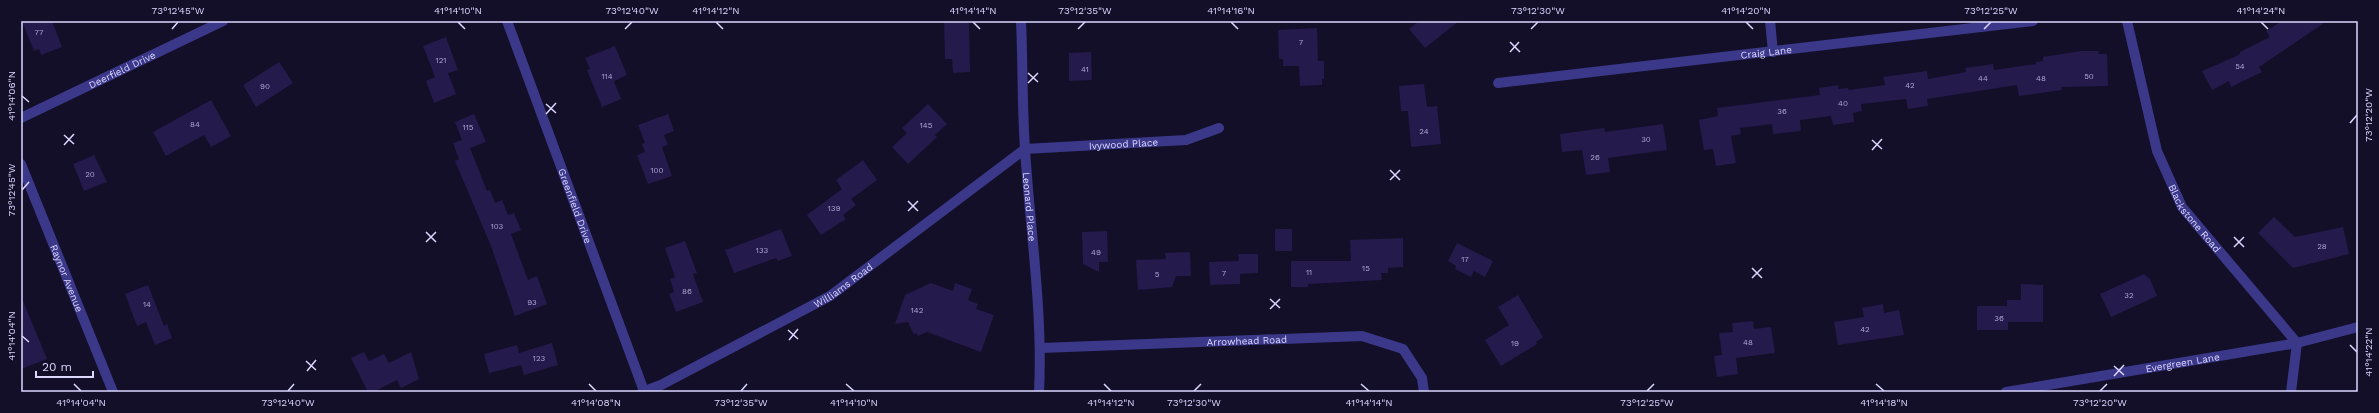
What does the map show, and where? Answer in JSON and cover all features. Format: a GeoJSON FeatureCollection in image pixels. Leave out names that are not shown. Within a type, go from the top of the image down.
{"type":"FeatureCollection","features":[{"type":"Feature","properties":{"kind":"street","name":"Deerfield Drive"},"geometry":{"type":"LineString","coordinates":[[21,118],[223,21]]}},
{"type":"Feature","properties":{"kind":"street","name":"Greenfield Drive"},"geometry":{"type":"LineString","coordinates":[[507,21],[643,392]]}},
{"type":"Feature","properties":{"kind":"street","name":"Leonard Place"},"geometry":{"type":"LineString","coordinates":[[1021,21],[1025,149],[1036,269],[1041,348],[1039,392]]}},
{"type":"Feature","properties":{"kind":"street"},"geometry":{"type":"LineString","coordinates":[[1770,21],[1773,52]]}},
{"type":"Feature","properties":{"kind":"street","name":"Craig Lane"},"geometry":{"type":"LineString","coordinates":[[1498,83],[2033,21]]}},
{"type":"Feature","properties":{"kind":"street","name":"Blackstone Road"},"geometry":{"type":"LineString","coordinates":[[2127,21],[2157,151],[2182,207],[2297,343]]}},
{"type":"Feature","properties":{"kind":"street","name":"Ivywood Place"},"geometry":{"type":"LineString","coordinates":[[1025,149],[1186,140],[1219,128]]}},
{"type":"Feature","properties":{"kind":"street","name":"Williams Road"},"geometry":{"type":"LineString","coordinates":[[643,392],[662,388],[830,296],[1025,149]]}},
{"type":"Feature","properties":{"kind":"street","name":"Raynor Avenue"},"geometry":{"type":"LineString","coordinates":[[21,164],[113,392]]}},
{"type":"Feature","properties":{"kind":"street","name":"Evergreen Lane"},"geometry":{"type":"LineString","coordinates":[[2006,392],[2297,343],[2358,327]]}},
{"type":"Feature","properties":{"kind":"street","name":"Arrowhead Road"},"geometry":{"type":"LineString","coordinates":[[1041,348],[1362,336],[1403,349],[1422,378],[1424,392]]}},
{"type":"Feature","properties":{"kind":"street"},"geometry":{"type":"LineString","coordinates":[[2291,392],[2297,343]]}},
{"type":"Feature","properties":{"kind":"building"},"geometry":{"type":"Polygon","coordinates":[[[22,21],[52,21],[62,47],[41,55],[39,49],[34,51],[22,21]]]}},
{"type":"Feature","properties":{"kind":"building"},"geometry":{"type":"Polygon","coordinates":[[[944,21],[969,21],[970,72],[953,73],[952,59],[945,59],[944,21]]]}},
{"type":"Feature","properties":{"kind":"building"},"geometry":{"type":"Polygon","coordinates":[[[1419,21],[1459,21],[1425,48],[1409,29],[1419,21]]]}},
{"type":"Feature","properties":{"kind":"building"},"geometry":{"type":"Polygon","coordinates":[[[2282,21],[2327,21],[2259,67],[2262,72],[2231,87],[2229,81],[2212,90],[2202,71],[2239,55],[2240,52],[2270,37],[2266,31],[2282,21]]]}},
{"type":"Feature","properties":{"kind":"building"},"geometry":{"type":"Polygon","coordinates":[[[1317,28],[1318,61],[1324,61],[1324,79],[1322,79],[1322,85],[1300,86],[1299,66],[1283,66],[1283,59],[1279,59],[1278,30],[1317,28]]]}},
{"type":"Feature","properties":{"kind":"building"},"geometry":{"type":"Polygon","coordinates":[[[446,37],[458,70],[448,73],[456,94],[434,103],[426,81],[435,77],[423,46],[446,37]]]}},
{"type":"Feature","properties":{"kind":"building"},"geometry":{"type":"Polygon","coordinates":[[[615,46],[627,75],[614,81],[621,99],[602,107],[587,70],[590,69],[585,58],[615,46]]]}},
{"type":"Feature","properties":{"kind":"building"},"geometry":{"type":"Polygon","coordinates":[[[2081,51],[2098,51],[2099,54],[2107,54],[2108,86],[2061,87],[2062,90],[2019,96],[2017,85],[1927,99],[1928,106],[1908,109],[1906,99],[1861,104],[1862,111],[1853,113],[1854,122],[1833,125],[1831,116],[1800,120],[1801,131],[1773,134],[1772,124],[1740,128],[1741,134],[1731,136],[1736,163],[1716,166],[1713,149],[1704,150],[1699,120],[1718,116],[1717,108],[1820,95],[1819,88],[1838,85],[1839,89],[1848,88],[1849,90],[1885,85],[1883,77],[1927,71],[1928,79],[1966,72],[1965,68],[1993,64],[1994,70],[2036,64],[2036,62],[2043,61],[2043,57],[2081,51]]]}},
{"type":"Feature","properties":{"kind":"building"},"geometry":{"type":"Polygon","coordinates":[[[1091,52],[1092,80],[1069,81],[1069,53],[1091,52]]]}},
{"type":"Feature","properties":{"kind":"building"},"geometry":{"type":"Polygon","coordinates":[[[279,62],[293,83],[256,107],[243,85],[279,62]]]}},
{"type":"Feature","properties":{"kind":"building"},"geometry":{"type":"Polygon","coordinates":[[[1424,84],[1427,107],[1437,106],[1441,144],[1411,147],[1408,111],[1401,111],[1399,86],[1424,84]]]}},
{"type":"Feature","properties":{"kind":"building"},"geometry":{"type":"Polygon","coordinates":[[[211,100],[231,136],[211,147],[204,135],[166,156],[153,132],[211,100]]]}},
{"type":"Feature","properties":{"kind":"building"},"geometry":{"type":"Polygon","coordinates":[[[928,104],[947,124],[935,135],[937,137],[908,164],[892,147],[907,133],[902,128],[928,104]]]}},
{"type":"Feature","properties":{"kind":"building"},"geometry":{"type":"Polygon","coordinates":[[[474,114],[486,142],[470,148],[487,191],[490,190],[495,203],[502,200],[508,215],[514,213],[521,230],[511,234],[528,280],[537,276],[547,304],[515,316],[491,246],[455,161],[459,159],[453,143],[462,140],[455,122],[474,114]]]}},
{"type":"Feature","properties":{"kind":"building"},"geometry":{"type":"Polygon","coordinates":[[[668,114],[674,131],[664,135],[668,145],[662,147],[672,176],[648,184],[637,155],[645,152],[642,144],[645,143],[638,125],[668,114]]]}},
{"type":"Feature","properties":{"kind":"building"},"geometry":{"type":"Polygon","coordinates":[[[1663,124],[1667,150],[1608,158],[1610,172],[1586,175],[1582,150],[1562,152],[1560,134],[1604,128],[1605,132],[1663,124]]]}},
{"type":"Feature","properties":{"kind":"building"},"geometry":{"type":"Polygon","coordinates":[[[94,155],[107,182],[84,191],[73,164],[94,155]]]}},
{"type":"Feature","properties":{"kind":"building"},"geometry":{"type":"Polygon","coordinates":[[[863,160],[877,180],[851,199],[856,205],[843,215],[846,219],[821,235],[807,215],[842,189],[836,180],[863,160]]]}},
{"type":"Feature","properties":{"kind":"building"},"geometry":{"type":"Polygon","coordinates":[[[2274,217],[2295,237],[2343,227],[2349,254],[2293,268],[2258,233],[2274,217]]]}},
{"type":"Feature","properties":{"kind":"building"},"geometry":{"type":"Polygon","coordinates":[[[781,229],[792,256],[778,261],[776,258],[734,273],[725,250],[781,229]]]}},
{"type":"Feature","properties":{"kind":"building"},"geometry":{"type":"Polygon","coordinates":[[[1275,229],[1292,229],[1292,251],[1275,251],[1275,229]]]}},
{"type":"Feature","properties":{"kind":"building"},"geometry":{"type":"Polygon","coordinates":[[[1107,231],[1108,262],[1099,262],[1099,272],[1083,264],[1082,232],[1107,231]]]}},
{"type":"Feature","properties":{"kind":"building"},"geometry":{"type":"Polygon","coordinates":[[[1403,238],[1403,267],[1388,268],[1388,273],[1381,273],[1382,280],[1308,284],[1308,287],[1291,287],[1291,261],[1351,261],[1350,240],[1403,238]]]}},
{"type":"Feature","properties":{"kind":"building"},"geometry":{"type":"Polygon","coordinates":[[[685,241],[697,273],[693,274],[703,302],[676,312],[669,294],[674,292],[670,279],[675,277],[665,248],[685,241]]]}},
{"type":"Feature","properties":{"kind":"building"},"geometry":{"type":"Polygon","coordinates":[[[1457,243],[1493,261],[1485,277],[1474,271],[1471,277],[1455,269],[1456,266],[1448,261],[1457,243]]]}},
{"type":"Feature","properties":{"kind":"building"},"geometry":{"type":"Polygon","coordinates":[[[1190,252],[1191,276],[1176,276],[1172,287],[1138,290],[1136,260],[1166,259],[1165,253],[1190,252]]]}},
{"type":"Feature","properties":{"kind":"building"},"geometry":{"type":"Polygon","coordinates":[[[1238,254],[1258,254],[1258,273],[1240,274],[1240,284],[1210,285],[1209,262],[1239,261],[1238,254]]]}},
{"type":"Feature","properties":{"kind":"building"},"geometry":{"type":"Polygon","coordinates":[[[2144,274],[2150,279],[2157,296],[2111,317],[2100,294],[2144,274]]]}},
{"type":"Feature","properties":{"kind":"building"},"geometry":{"type":"Polygon","coordinates":[[[931,283],[953,291],[955,283],[972,289],[968,300],[978,304],[976,309],[994,315],[981,352],[927,332],[918,336],[916,333],[914,335],[908,322],[895,324],[905,295],[931,283]]]}},
{"type":"Feature","properties":{"kind":"building"},"geometry":{"type":"Polygon","coordinates":[[[2021,284],[2043,285],[2043,322],[2008,322],[2008,330],[1977,330],[1977,306],[2007,306],[2007,300],[2021,300],[2021,284]]]}},
{"type":"Feature","properties":{"kind":"building"},"geometry":{"type":"Polygon","coordinates":[[[148,285],[164,326],[167,324],[172,338],[155,345],[146,322],[137,326],[125,294],[148,285]]]}},
{"type":"Feature","properties":{"kind":"building"},"geometry":{"type":"Polygon","coordinates":[[[1518,295],[1543,337],[1536,342],[1537,344],[1501,366],[1485,340],[1509,325],[1498,307],[1518,295]]]}},
{"type":"Feature","properties":{"kind":"building"},"geometry":{"type":"Polygon","coordinates":[[[21,296],[47,359],[21,369],[21,296]]]}},
{"type":"Feature","properties":{"kind":"building"},"geometry":{"type":"Polygon","coordinates":[[[1883,304],[1884,313],[1899,310],[1904,335],[1838,345],[1834,322],[1864,317],[1862,308],[1883,304]]]}},
{"type":"Feature","properties":{"kind":"building"},"geometry":{"type":"Polygon","coordinates":[[[1753,321],[1754,329],[1771,327],[1775,353],[1736,358],[1738,374],[1717,377],[1714,356],[1722,355],[1719,333],[1733,332],[1732,323],[1753,321]]]}},
{"type":"Feature","properties":{"kind":"building"},"geometry":{"type":"Polygon","coordinates":[[[552,343],[558,365],[524,375],[521,365],[489,373],[484,354],[517,345],[519,353],[552,343]]]}},
{"type":"Feature","properties":{"kind":"building"},"geometry":{"type":"Polygon","coordinates":[[[364,352],[369,361],[384,354],[389,363],[411,352],[419,379],[401,388],[397,380],[373,392],[368,392],[351,358],[364,352]]]}}]}
